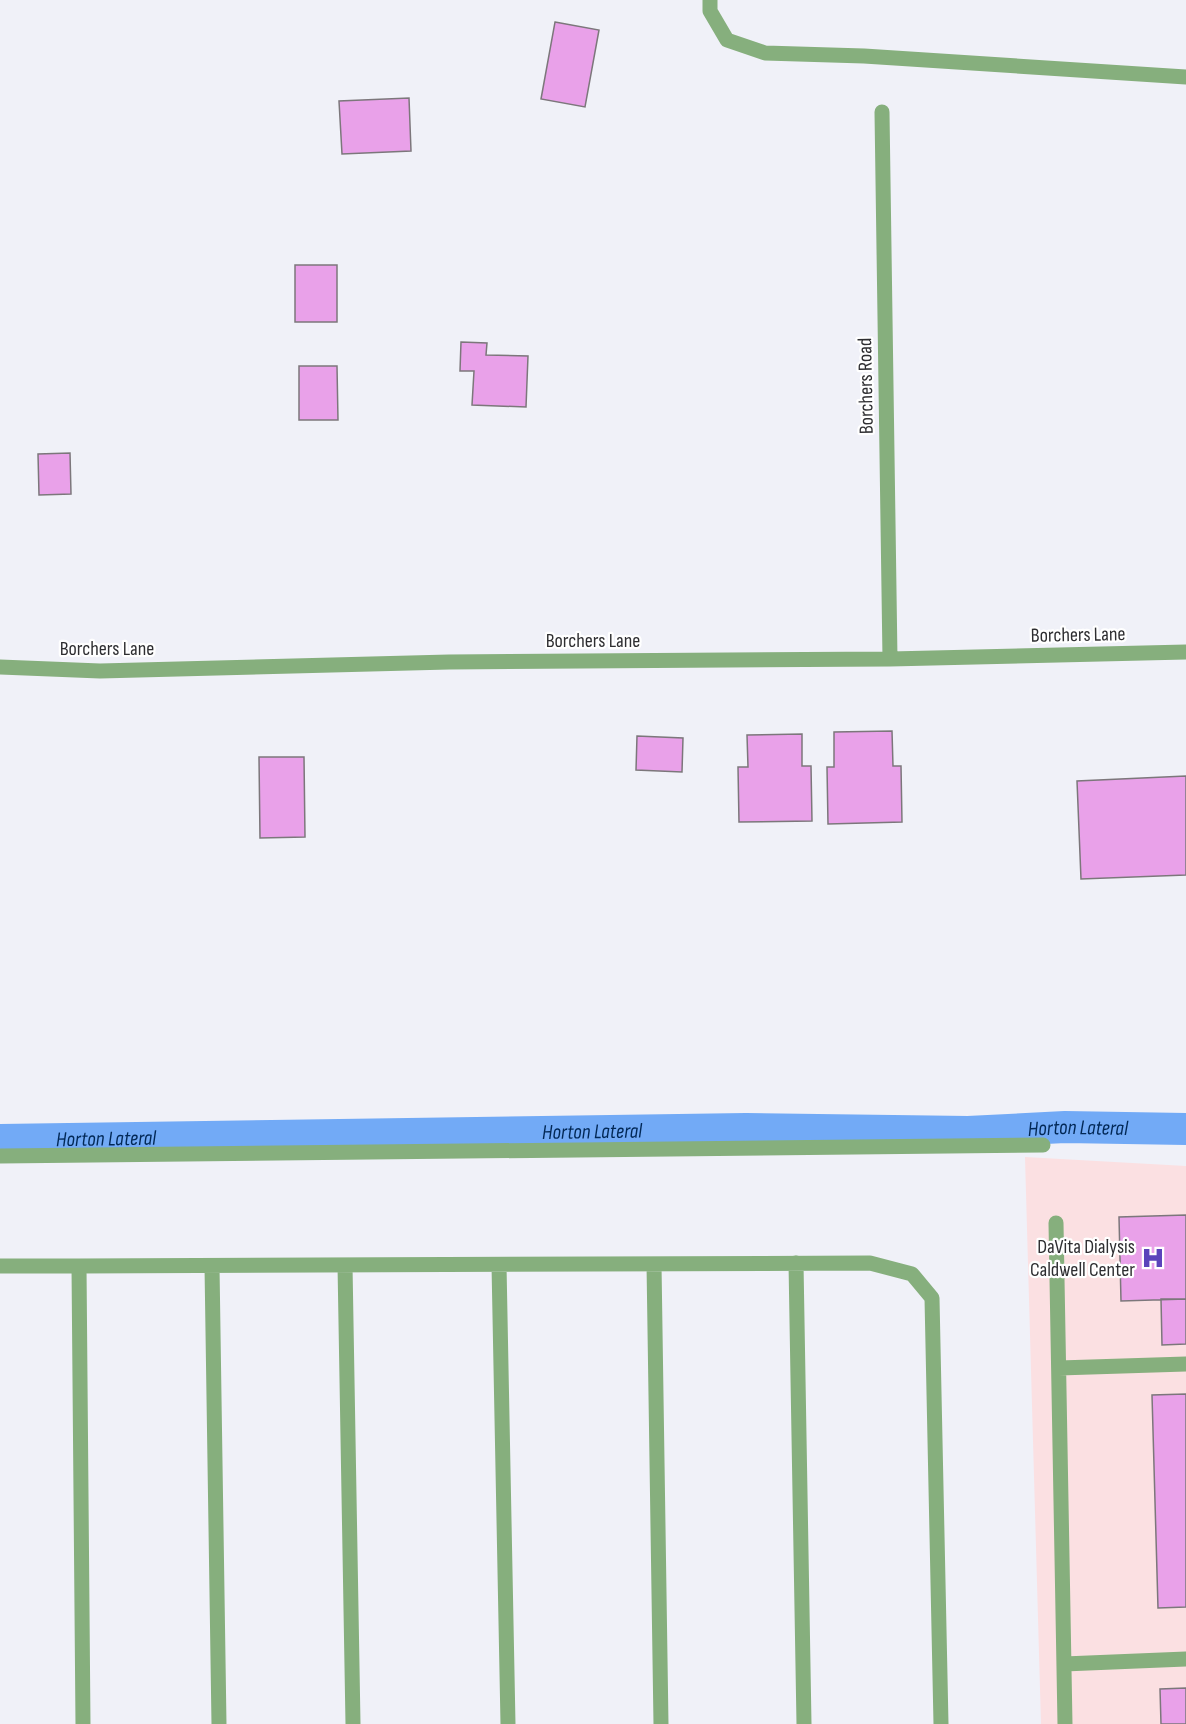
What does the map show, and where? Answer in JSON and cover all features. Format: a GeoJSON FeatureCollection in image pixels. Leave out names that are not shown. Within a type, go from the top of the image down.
{"type":"FeatureCollection","features":[{"type":"Feature","properties":{"kind":"street"},"geometry":{"type":"LineString","coordinates":[[710,0],[710,11],[727,40],[765,53],[864,56],[1186,77]]}},
{"type":"Feature","properties":{"kind":"street","name":"Borchers Road"},"geometry":{"type":"LineString","coordinates":[[882,112],[890,659]]}},
{"type":"Feature","properties":{"kind":"street","name":"Borchers Lane"},"geometry":{"type":"LineString","coordinates":[[0,667],[100,671],[449,662],[890,659],[1186,652]]}},
{"type":"Feature","properties":{"kind":"street"},"geometry":{"type":"LineString","coordinates":[[0,1156],[1043,1145]]}},
{"type":"Feature","properties":{"kind":"street"},"geometry":{"type":"LineString","coordinates":[[1056,1223],[1065,1724]]}},
{"type":"Feature","properties":{"kind":"street"},"geometry":{"type":"LineString","coordinates":[[796,1263],[804,1724]]}},
{"type":"Feature","properties":{"kind":"street"},"geometry":{"type":"LineString","coordinates":[[0,1266],[870,1263],[912,1274],[932,1298],[941,1724]]}},
{"type":"Feature","properties":{"kind":"street"},"geometry":{"type":"LineString","coordinates":[[500,1264],[508,1724]]}},
{"type":"Feature","properties":{"kind":"street"},"geometry":{"type":"LineString","coordinates":[[654,1264],[661,1724]]}},
{"type":"Feature","properties":{"kind":"street"},"geometry":{"type":"LineString","coordinates":[[345,1265],[353,1724]]}},
{"type":"Feature","properties":{"kind":"street"},"geometry":{"type":"LineString","coordinates":[[79,1266],[83,1724]]}},
{"type":"Feature","properties":{"kind":"street"},"geometry":{"type":"LineString","coordinates":[[212,1266],[219,1724]]}},
{"type":"Feature","properties":{"kind":"street"},"geometry":{"type":"LineString","coordinates":[[1059,1368],[1186,1364]]}},
{"type":"Feature","properties":{"kind":"street"},"geometry":{"type":"LineString","coordinates":[[1064,1664],[1186,1659]]}},
{"type":"Feature","properties":{"kind":"shaded area"},"geometry":{"type":"Polygon","coordinates":[[[1025,1157],[1186,1166],[1186,1724],[1041,1724],[1025,1157]]]}},
{"type":"Feature","properties":{"kind":"building"},"geometry":{"type":"Polygon","coordinates":[[[555,22],[599,30],[585,107],[541,99],[555,22]]]}},
{"type":"Feature","properties":{"kind":"building"},"geometry":{"type":"Polygon","coordinates":[[[409,98],[411,151],[342,154],[339,101],[409,98]]]}},
{"type":"Feature","properties":{"kind":"building"},"geometry":{"type":"Polygon","coordinates":[[[295,265],[337,265],[337,322],[295,322],[295,265]]]}},
{"type":"Feature","properties":{"kind":"building"},"geometry":{"type":"Polygon","coordinates":[[[461,342],[487,343],[486,355],[528,356],[526,407],[472,405],[474,371],[460,371],[461,342]]]}},
{"type":"Feature","properties":{"kind":"building"},"geometry":{"type":"Polygon","coordinates":[[[299,366],[337,366],[338,420],[299,420],[299,366]]]}},
{"type":"Feature","properties":{"kind":"building"},"geometry":{"type":"Polygon","coordinates":[[[70,453],[71,494],[39,495],[38,454],[70,453]]]}},
{"type":"Feature","properties":{"kind":"building"},"geometry":{"type":"Polygon","coordinates":[[[892,731],[893,766],[901,766],[902,822],[828,824],[827,767],[834,767],[834,732],[892,731]]]}},
{"type":"Feature","properties":{"kind":"building"},"geometry":{"type":"Polygon","coordinates":[[[802,734],[802,766],[811,766],[812,821],[739,822],[738,767],[748,767],[747,735],[802,734]]]}},
{"type":"Feature","properties":{"kind":"building"},"geometry":{"type":"Polygon","coordinates":[[[637,736],[683,738],[682,772],[636,770],[637,736]]]}},
{"type":"Feature","properties":{"kind":"building"},"geometry":{"type":"Polygon","coordinates":[[[259,757],[304,757],[305,837],[260,838],[259,757]]]}},
{"type":"Feature","properties":{"kind":"building"},"geometry":{"type":"Polygon","coordinates":[[[1186,776],[1186,875],[1081,879],[1077,781],[1186,776]]]}},
{"type":"Feature","properties":{"kind":"building","name":"DaVita Dialysis Caldwell Center"},"geometry":{"type":"Polygon","coordinates":[[[1186,1215],[1186,1299],[1121,1301],[1119,1217],[1186,1215]]]}},
{"type":"Feature","properties":{"kind":"building"},"geometry":{"type":"Polygon","coordinates":[[[1161,1299],[1186,1299],[1186,1344],[1162,1345],[1161,1299]]]}},
{"type":"Feature","properties":{"kind":"building"},"geometry":{"type":"Polygon","coordinates":[[[1186,1394],[1186,1607],[1158,1608],[1152,1395],[1186,1394]]]}},
{"type":"Feature","properties":{"kind":"building"},"geometry":{"type":"Polygon","coordinates":[[[1186,1688],[1186,1724],[1161,1724],[1160,1689],[1186,1688]]]}},
{"type":"Feature","properties":{"kind":"waterway","name":"Horton Lateral"},"geometry":{"type":"LineString","coordinates":[[0,1140],[746,1129],[968,1132],[1065,1127],[1186,1129]]}},
{"type":"Feature","properties":{"kind":"place","name":"DaVita Dialysis Caldwell Center"},"geometry":{"type":"Point","coordinates":[1153,1258]}}]}
